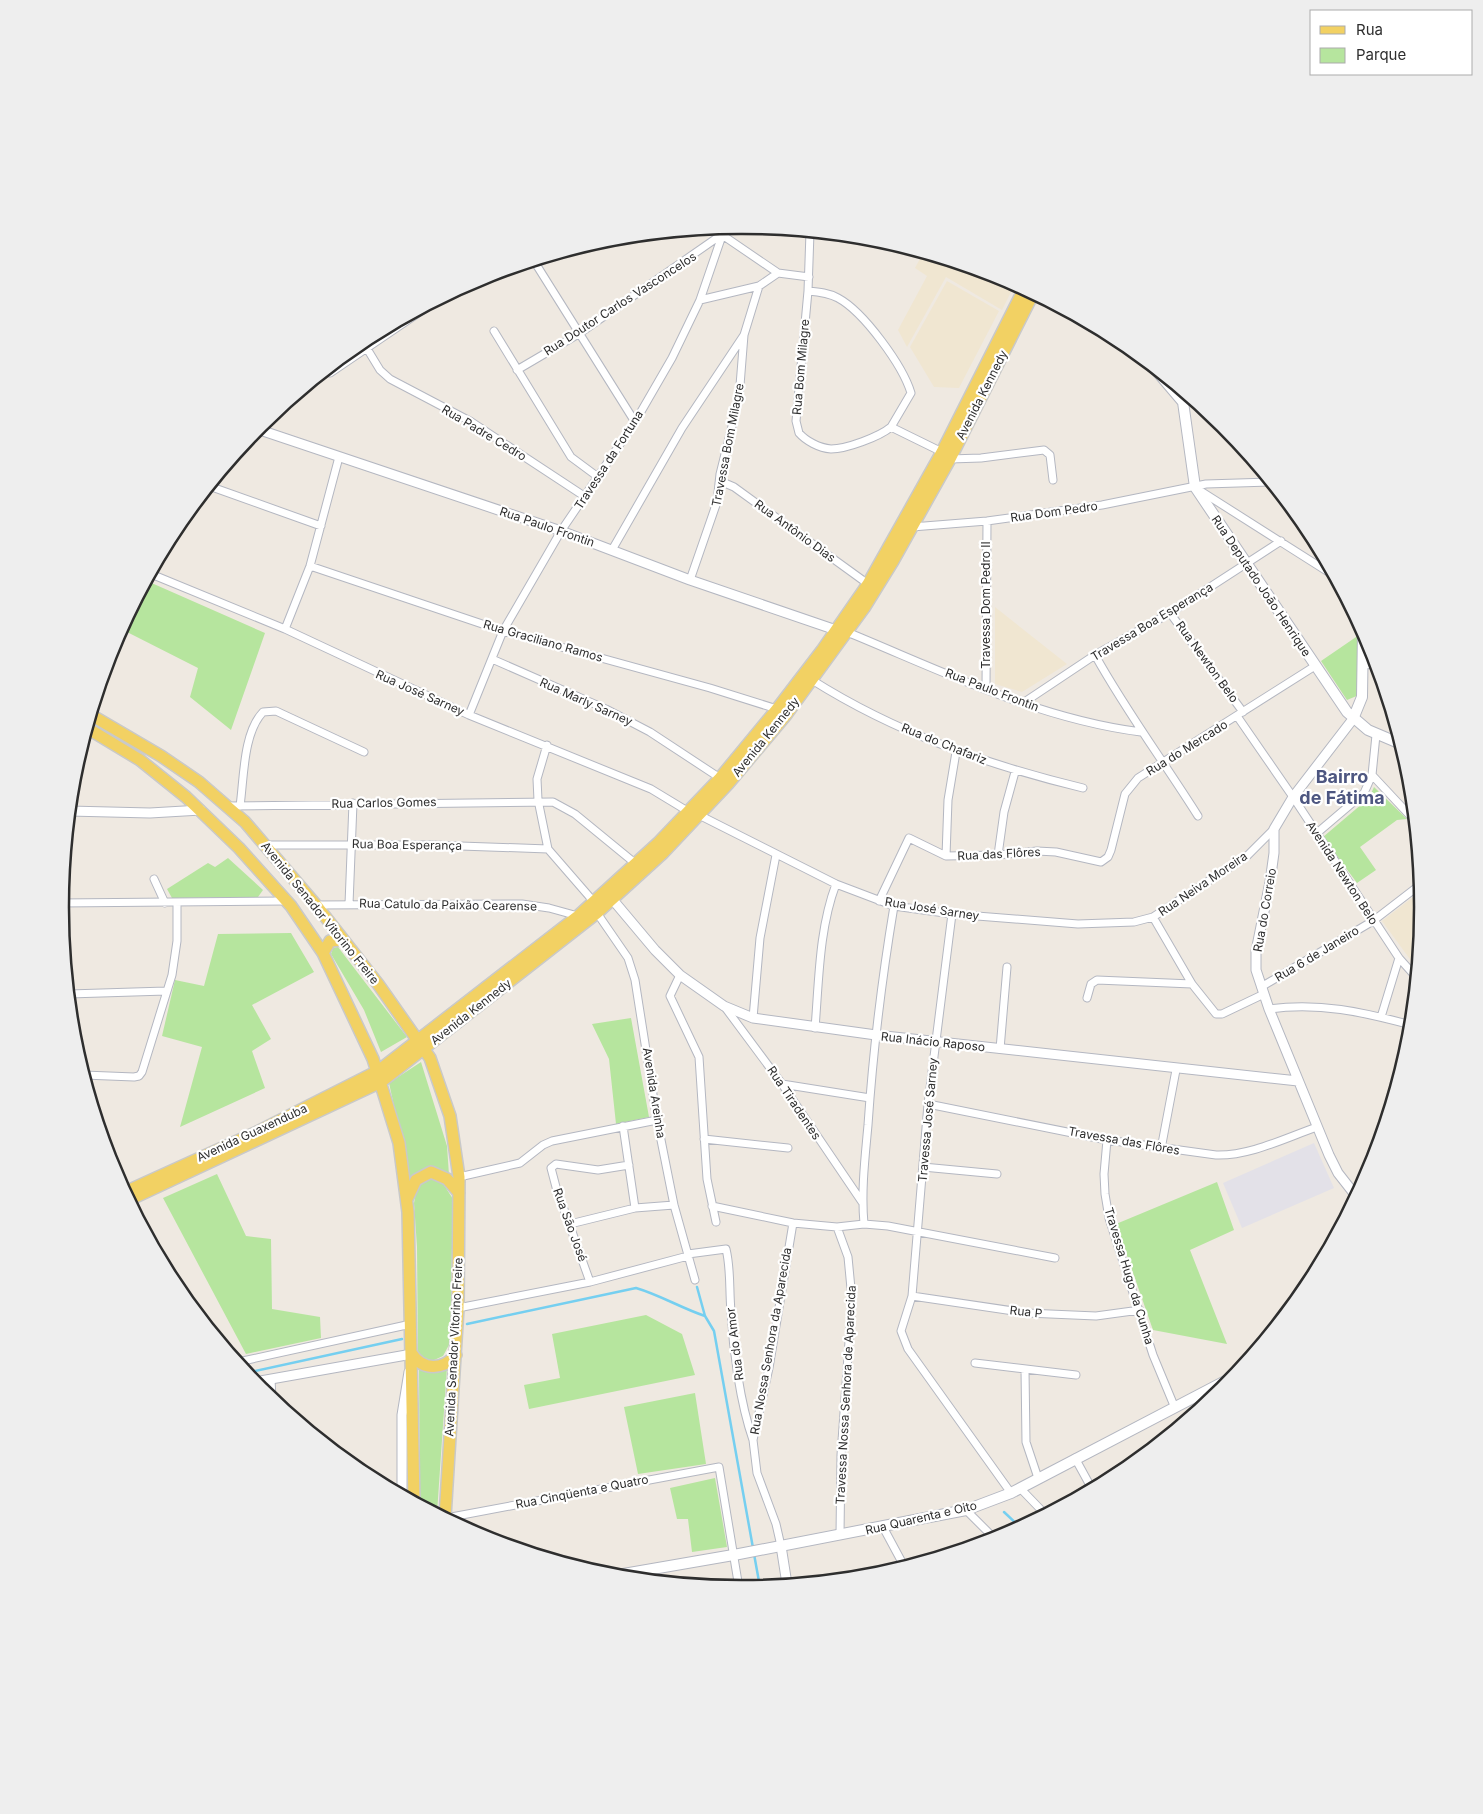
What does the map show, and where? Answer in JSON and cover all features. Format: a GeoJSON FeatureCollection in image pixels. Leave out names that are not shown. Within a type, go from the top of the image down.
{"type":"FeatureCollection","features":[{"type":"Feature","properties":{"kind":"main road","name":"Avenida Kennedy"},"geometry":{"type":"LineString","coordinates":[[724,781],[777,710],[841,631],[912,527],[1021,295]]}},
{"type":"Feature","properties":{"kind":"main road","name":"Avenida Kennedy"},"geometry":{"type":"LineString","coordinates":[[421,1044],[578,916],[613,900],[724,781],[812,680],[946,455],[1030,300]]}},
{"type":"Feature","properties":{"kind":"main road"},"geometry":{"type":"LineString","coordinates":[[1176,393],[1183,402]]}},
{"type":"Feature","properties":{"kind":"main road","name":"Rua Deputado João Henrique"},"geometry":{"type":"LineString","coordinates":[[1183,402],[1195,487],[1246,565],[1354,719],[1376,735],[1393,741]]}},
{"type":"Feature","properties":{"kind":"main road"},"geometry":{"type":"LineString","coordinates":[[1354,719],[1361,704],[1363,650]]}},
{"type":"Feature","properties":{"kind":"main road","name":"Avenida Senador Vitorino Freire"},"geometry":{"type":"LineString","coordinates":[[96,718],[175,766],[235,806],[316,905],[430,1058],[450,1116],[459,1193],[458,1308],[445,1511]]}},
{"type":"Feature","properties":{"kind":"main road","name":"Avenida Senador Vitorino Freire"},"geometry":{"type":"LineString","coordinates":[[92,731],[140,760],[201,810],[287,901],[323,953],[379,1076],[398,1143],[406,1200],[412,1357],[414,1495]]}},
{"type":"Feature","properties":{"kind":"main road","name":"Avenida Kennedy"},"geometry":{"type":"LineString","coordinates":[[379,1076],[595,908],[636,864],[694,814]]}},
{"type":"Feature","properties":{"kind":"main road"},"geometry":{"type":"LineString","coordinates":[[287,901],[302,888]]}},
{"type":"Feature","properties":{"kind":"main road"},"geometry":{"type":"LineString","coordinates":[[323,953],[330,941],[343,940]]}},
{"type":"Feature","properties":{"kind":"main road","name":"Avenida Guaxenduba"},"geometry":{"type":"LineString","coordinates":[[135,1197],[366,1091],[379,1076]]}},
{"type":"Feature","properties":{"kind":"main road","name":"Avenida Guaxenduba"},"geometry":{"type":"LineString","coordinates":[[131,1189],[379,1076]]}},
{"type":"Feature","properties":{"kind":"main road"},"geometry":{"type":"LineString","coordinates":[[366,1091],[380,1094],[387,1100]]}},
{"type":"Feature","properties":{"kind":"main road"},"geometry":{"type":"LineString","coordinates":[[406,1200],[416,1180],[430,1172],[447,1179],[459,1193]]}},
{"type":"Feature","properties":{"kind":"main road"},"geometry":{"type":"LineString","coordinates":[[412,1357],[421,1364],[431,1367],[444,1364],[456,1355]]}},
{"type":"Feature","properties":{"kind":"main road","name":"Rua Quarenta e Oito"},"geometry":{"type":"LineString","coordinates":[[638,1572],[736,1555],[966,1510],[1015,1491],[1075,1458],[1211,1389]]}},
{"type":"Feature","properties":{"kind":"street"},"geometry":{"type":"LineString","coordinates":[[721,235],[778,273],[808,277]]}},
{"type":"Feature","properties":{"kind":"street","name":"Travessa da Fortuna"},"geometry":{"type":"LineString","coordinates":[[469,715],[503,631],[561,531],[635,422],[672,358],[700,300],[721,235]]}},
{"type":"Feature","properties":{"kind":"street","name":"Rua Doutor Carlos Vasconcelos"},"geometry":{"type":"LineString","coordinates":[[517,370],[580,333],[721,235]]}},
{"type":"Feature","properties":{"kind":"street","name":"Rua Bom Milagre"},"geometry":{"type":"LineString","coordinates":[[810,238],[808,291],[796,421],[799,433],[811,443],[830,449],[865,440],[885,432],[891,427]]}},
{"type":"Feature","properties":{"kind":"street"},"geometry":{"type":"LineString","coordinates":[[537,266],[635,422]]}},
{"type":"Feature","properties":{"kind":"street"},"geometry":{"type":"LineString","coordinates":[[700,300],[759,286],[778,273]]}},
{"type":"Feature","properties":{"kind":"street","name":"Travessa Bom Milagre"},"geometry":{"type":"LineString","coordinates":[[690,580],[718,502],[720,481],[739,398],[744,335],[759,286]]}},
{"type":"Feature","properties":{"kind":"street"},"geometry":{"type":"LineString","coordinates":[[808,291],[823,292],[838,297],[872,328],[884,345],[911,393],[891,427],[946,455],[981,458],[1044,450],[1050,455],[1052,480]]}},
{"type":"Feature","properties":{"kind":"street"},"geometry":{"type":"LineString","coordinates":[[494,331],[571,457],[598,477]]}},
{"type":"Feature","properties":{"kind":"street","name":"Travessa Bom Milagre"},"geometry":{"type":"LineString","coordinates":[[612,550],[682,428],[744,335]]}},
{"type":"Feature","properties":{"kind":"street","name":"Rua Padre Cedro"},"geometry":{"type":"LineString","coordinates":[[367,349],[380,370],[390,379],[470,422],[584,496]]}},
{"type":"Feature","properties":{"kind":"street","name":"Rua Paulo Frontin"},"geometry":{"type":"LineString","coordinates":[[265,432],[561,531],[690,580],[841,631],[1023,703],[1105,728],[1141,732]]}},
{"type":"Feature","properties":{"kind":"street"},"geometry":{"type":"LineString","coordinates":[[285,629],[310,566],[339,457]]}},
{"type":"Feature","properties":{"kind":"street","name":"Rua Antônio Dias"},"geometry":{"type":"LineString","coordinates":[[720,481],[734,487],[868,584]]}},
{"type":"Feature","properties":{"kind":"street","name":"Rua Dom Pedro"},"geometry":{"type":"LineString","coordinates":[[912,527],[986,521],[1102,505],[1225,482],[1263,482]]}},
{"type":"Feature","properties":{"kind":"street"},"geometry":{"type":"LineString","coordinates":[[1195,487],[1322,568]]}},
{"type":"Feature","properties":{"kind":"street"},"geometry":{"type":"LineString","coordinates":[[215,488],[322,526]]}},
{"type":"Feature","properties":{"kind":"street","name":"Travessa Dom Pedro II"},"geometry":{"type":"LineString","coordinates":[[986,521],[986,689]]}},
{"type":"Feature","properties":{"kind":"street","name":"Travessa Boa Esperança"},"geometry":{"type":"LineString","coordinates":[[1023,703],[1094,655],[1170,613],[1282,541]]}},
{"type":"Feature","properties":{"kind":"street","name":"Rua Graciliano Ramos"},"geometry":{"type":"LineString","coordinates":[[310,566],[503,631],[710,688],[777,710]]}},
{"type":"Feature","properties":{"kind":"street","name":"Rua José Sarney"},"geometry":{"type":"LineString","coordinates":[[156,576],[285,629],[469,715],[547,745],[651,789],[694,814],[776,855],[836,884],[879,901],[894,906],[952,914],[1078,924],[1134,922],[1153,918]]}},
{"type":"Feature","properties":{"kind":"street","name":"Rua Newton Belo"},"geometry":{"type":"LineString","coordinates":[[1170,613],[1240,714]]}},
{"type":"Feature","properties":{"kind":"street"},"geometry":{"type":"LineString","coordinates":[[1094,655],[1141,732],[1198,816]]}},
{"type":"Feature","properties":{"kind":"street","name":"Rua Marly Sarney"},"geometry":{"type":"LineString","coordinates":[[492,659],[606,709],[650,732],[724,781]]}},
{"type":"Feature","properties":{"kind":"street"},"geometry":{"type":"LineString","coordinates":[[1363,665],[1369,665]]}},
{"type":"Feature","properties":{"kind":"street","name":"Rua do Mercado"},"geometry":{"type":"LineString","coordinates":[[1101,862],[1108,856],[1111,850],[1125,794],[1129,787],[1163,762],[1316,666]]}},
{"type":"Feature","properties":{"kind":"street","name":"Rua do Chafariz"},"geometry":{"type":"LineString","coordinates":[[812,680],[860,709],[956,752],[1015,772],[1083,788]]}},
{"type":"Feature","properties":{"kind":"street"},"geometry":{"type":"LineString","coordinates":[[235,806],[250,734],[257,718],[263,712],[276,711],[364,752]]}},
{"type":"Feature","properties":{"kind":"street","name":"Avenida Newton Belo"},"geometry":{"type":"LineString","coordinates":[[1240,714],[1373,921],[1411,971]]}},
{"type":"Feature","properties":{"kind":"street"},"geometry":{"type":"LineString","coordinates":[[1274,829],[1293,797],[1335,740],[1354,719]]}},
{"type":"Feature","properties":{"kind":"street"},"geometry":{"type":"LineString","coordinates":[[1317,833],[1359,799],[1372,775],[1376,735]]}},
{"type":"Feature","properties":{"kind":"street"},"geometry":{"type":"LineString","coordinates":[[547,745],[538,773],[538,800],[548,849]]}},
{"type":"Feature","properties":{"kind":"street"},"geometry":{"type":"LineString","coordinates":[[946,856],[948,800],[956,752]]}},
{"type":"Feature","properties":{"kind":"street"},"geometry":{"type":"LineString","coordinates":[[998,855],[1004,812],[1015,772]]}},
{"type":"Feature","properties":{"kind":"street"},"geometry":{"type":"LineString","coordinates":[[1372,775],[1407,813]]}},
{"type":"Feature","properties":{"kind":"street","name":"Rua Carlos Gomes"},"geometry":{"type":"LineString","coordinates":[[235,806],[538,800],[561,804],[636,864]]}},
{"type":"Feature","properties":{"kind":"street"},"geometry":{"type":"LineString","coordinates":[[349,904],[354,803]]}},
{"type":"Feature","properties":{"kind":"street"},"geometry":{"type":"LineString","coordinates":[[76,811],[150,813],[201,810]]}},
{"type":"Feature","properties":{"kind":"street","name":"Rua Neiva Moreira"},"geometry":{"type":"LineString","coordinates":[[1153,918],[1247,856],[1274,829]]}},
{"type":"Feature","properties":{"kind":"street","name":"Rua do Correio"},"geometry":{"type":"LineString","coordinates":[[1274,829],[1274,853],[1256,951],[1256,970],[1269,1009],[1317,1128],[1338,1173],[1351,1190]]}},
{"type":"Feature","properties":{"kind":"street","name":"Rua das Flôres"},"geometry":{"type":"LineString","coordinates":[[879,901],[908,839],[946,856],[998,855],[1037,851],[1056,852],[1101,862]]}},
{"type":"Feature","properties":{"kind":"street","name":"Rua Boa Esperança"},"geometry":{"type":"LineString","coordinates":[[266,846],[432,844],[548,849]]}},
{"type":"Feature","properties":{"kind":"street","name":"Avenida Areinha"},"geometry":{"type":"LineString","coordinates":[[548,849],[595,908],[628,958],[635,980],[657,1120],[674,1205],[695,1280]]}},
{"type":"Feature","properties":{"kind":"street"},"geometry":{"type":"LineString","coordinates":[[752,1018],[760,938],[776,855]]}},
{"type":"Feature","properties":{"kind":"street"},"geometry":{"type":"LineString","coordinates":[[154,879],[165,903]]}},
{"type":"Feature","properties":{"kind":"street"},"geometry":{"type":"LineString","coordinates":[[815,1028],[824,932],[827,913],[836,884]]}},
{"type":"Feature","properties":{"kind":"street","name":"Rua 6 de Janeiro"},"geometry":{"type":"LineString","coordinates":[[1192,984],[1213,1012],[1219,1015],[1225,1013],[1373,921],[1414,890]]}},
{"type":"Feature","properties":{"kind":"street","name":"Rua Inácio Raposo"},"geometry":{"type":"LineString","coordinates":[[613,900],[655,950],[680,975],[724,1006],[752,1018],[876,1036],[1298,1082]]}},
{"type":"Feature","properties":{"kind":"street"},"geometry":{"type":"LineString","coordinates":[[69,903],[287,901]]}},
{"type":"Feature","properties":{"kind":"street"},"geometry":{"type":"LineString","coordinates":[[91,1075],[139,1076],[145,1067],[175,961],[177,903]]}},
{"type":"Feature","properties":{"kind":"street","name":"Rua Catulo da Paixão Cearense"},"geometry":{"type":"LineString","coordinates":[[316,905],[522,904],[549,908],[578,916]]}},
{"type":"Feature","properties":{"kind":"street"},"geometry":{"type":"LineString","coordinates":[[864,1224],[862,1202],[870,1098],[876,1036],[894,906]]}},
{"type":"Feature","properties":{"kind":"street","name":"Travessa José Sarney"},"geometry":{"type":"LineString","coordinates":[[912,1296],[919,1231],[928,1104],[952,914]]}},
{"type":"Feature","properties":{"kind":"street"},"geometry":{"type":"LineString","coordinates":[[1153,918],[1192,984]]}},
{"type":"Feature","properties":{"kind":"street"},"geometry":{"type":"LineString","coordinates":[[1381,1017],[1399,958]]}},
{"type":"Feature","properties":{"kind":"street"},"geometry":{"type":"LineString","coordinates":[[1000,1050],[1006,967]]}},
{"type":"Feature","properties":{"kind":"street"},"geometry":{"type":"LineString","coordinates":[[680,975],[670,996],[700,1057],[707,1179],[716,1222]]}},
{"type":"Feature","properties":{"kind":"street"},"geometry":{"type":"LineString","coordinates":[[1087,998],[1091,984],[1097,980],[1192,984]]}},
{"type":"Feature","properties":{"kind":"street"},"geometry":{"type":"LineString","coordinates":[[75,994],[166,991]]}},
{"type":"Feature","properties":{"kind":"street"},"geometry":{"type":"LineString","coordinates":[[1269,1009],[1308,1005],[1324,1006],[1381,1017],[1403,1024]]}},
{"type":"Feature","properties":{"kind":"street","name":"Rua Tiradentes"},"geometry":{"type":"LineString","coordinates":[[724,1006],[782,1084],[862,1202]]}},
{"type":"Feature","properties":{"kind":"street"},"geometry":{"type":"LineString","coordinates":[[1161,1149],[1176,1070]]}},
{"type":"Feature","properties":{"kind":"street"},"geometry":{"type":"LineString","coordinates":[[782,1084],[870,1098]]}},
{"type":"Feature","properties":{"kind":"street","name":"Travessa das Flôres"},"geometry":{"type":"LineString","coordinates":[[928,1104],[1108,1140],[1161,1149],[1230,1156],[1317,1128]]}},
{"type":"Feature","properties":{"kind":"street"},"geometry":{"type":"LineString","coordinates":[[458,1177],[520,1163],[543,1145],[552,1141],[657,1120]]}},
{"type":"Feature","properties":{"kind":"street"},"geometry":{"type":"LineString","coordinates":[[623,1126],[635,1208]]}},
{"type":"Feature","properties":{"kind":"street"},"geometry":{"type":"LineString","coordinates":[[704,1139],[788,1148]]}},
{"type":"Feature","properties":{"kind":"street","name":"Travessa Hugo da Cunha"},"geometry":{"type":"LineString","coordinates":[[1108,1140],[1104,1174],[1108,1210],[1153,1355],[1175,1408]]}},
{"type":"Feature","properties":{"kind":"street","name":"Rua São José"},"geometry":{"type":"LineString","coordinates":[[590,1282],[551,1168],[556,1164],[598,1170],[629,1165]]}},
{"type":"Feature","properties":{"kind":"street"},"geometry":{"type":"LineString","coordinates":[[923,1167],[997,1174]]}},
{"type":"Feature","properties":{"kind":"street"},"geometry":{"type":"LineString","coordinates":[[570,1224],[635,1208],[674,1205]]}},
{"type":"Feature","properties":{"kind":"street"},"geometry":{"type":"LineString","coordinates":[[712,1206],[793,1223],[838,1226],[864,1224],[919,1231],[1055,1258]]}},
{"type":"Feature","properties":{"kind":"street","name":"Rua Nossa Senhora da Aparecida"},"geometry":{"type":"LineString","coordinates":[[781,1546],[776,1524],[757,1473],[753,1440],[769,1368],[793,1223]]}},
{"type":"Feature","properties":{"kind":"street","name":"Travessa Nossa Senhora de Aparecida"},"geometry":{"type":"LineString","coordinates":[[838,1226],[848,1257],[852,1299],[841,1455],[840,1535]]}},
{"type":"Feature","properties":{"kind":"street","name":"Rua do Amor"},"geometry":{"type":"LineString","coordinates":[[688,1255],[726,1249],[729,1263],[730,1312],[744,1416],[753,1440]]}},
{"type":"Feature","properties":{"kind":"street"},"geometry":{"type":"LineString","coordinates":[[458,1308],[590,1282],[688,1255]]}},
{"type":"Feature","properties":{"kind":"street"},"geometry":{"type":"LineString","coordinates":[[912,1296],[902,1324],[902,1338],[918,1365],[1015,1491],[1039,1510]]}},
{"type":"Feature","properties":{"kind":"street","name":"Rua P"},"geometry":{"type":"LineString","coordinates":[[912,1296],[1027,1313],[1096,1316],[1140,1310]]}},
{"type":"Feature","properties":{"kind":"street"},"geometry":{"type":"LineString","coordinates":[[245,1360],[411,1324]]}},
{"type":"Feature","properties":{"kind":"street"},"geometry":{"type":"LineString","coordinates":[[263,1380],[412,1357]]}},
{"type":"Feature","properties":{"kind":"street","name":"Avenida Senador Vitorino Freire"},"geometry":{"type":"LineString","coordinates":[[402,1488],[402,1415],[412,1357]]}},
{"type":"Feature","properties":{"kind":"street"},"geometry":{"type":"LineString","coordinates":[[975,1363],[1076,1375]]}},
{"type":"Feature","properties":{"kind":"street"},"geometry":{"type":"LineString","coordinates":[[1025,1370],[1026,1442],[1038,1478]]}},
{"type":"Feature","properties":{"kind":"street"},"geometry":{"type":"LineString","coordinates":[[271,1379],[271,1388]]}},
{"type":"Feature","properties":{"kind":"street"},"geometry":{"type":"LineString","coordinates":[[1075,1458],[1089,1483]]}},
{"type":"Feature","properties":{"kind":"street","name":"Rua Cinqüenta e Quatro"},"geometry":{"type":"LineString","coordinates":[[456,1516],[719,1467],[736,1555]]}},
{"type":"Feature","properties":{"kind":"street"},"geometry":{"type":"LineString","coordinates":[[966,1510],[989,1533]]}},
{"type":"Feature","properties":{"kind":"street"},"geometry":{"type":"LineString","coordinates":[[883,1526],[901,1560]]}},
{"type":"Feature","properties":{"kind":"street"},"geometry":{"type":"LineString","coordinates":[[781,1546],[787,1578]]}},
{"type":"Feature","properties":{"kind":"street"},"geometry":{"type":"LineString","coordinates":[[736,1555],[738,1580]]}},
{"type":"Feature","properties":{"kind":"shaded area"},"geometry":{"type":"Polygon","coordinates":[[[920,258],[958,270],[1012,291],[1002,310],[946,277],[907,347],[898,330],[927,276],[915,268],[920,258]]]}},
{"type":"Feature","properties":{"kind":"shaded area"},"geometry":{"type":"Polygon","coordinates":[[[947,281],[999,311],[959,388],[934,387],[910,347],[947,281]]]}},
{"type":"Feature","properties":{"kind":"shaded area"},"geometry":{"type":"Polygon","coordinates":[[[995,607],[1067,664],[1022,692],[995,684],[995,607]]]}},
{"type":"Feature","properties":{"kind":"shaded area"},"geometry":{"type":"Polygon","coordinates":[[[1414,897],[1412,962],[1382,921],[1414,897]]]}},
{"type":"Feature","properties":{"kind":"shaded area"},"geometry":{"type":"Polygon","coordinates":[[[1314,1143],[1334,1188],[1242,1228],[1223,1183],[1314,1143]]]}},
{"type":"Feature","properties":{"kind":"green space"},"geometry":{"type":"Polygon","coordinates":[[[152,583],[265,633],[231,730],[190,697],[198,668],[128,632],[152,583]]]}},
{"type":"Feature","properties":{"kind":"green space"},"geometry":{"type":"Polygon","coordinates":[[[1357,636],[1359,641],[1359,695],[1347,700],[1321,661],[1357,636]]]}},
{"type":"Feature","properties":{"kind":"green space"},"geometry":{"type":"Polygon","coordinates":[[[1374,787],[1407,819],[1397,820],[1360,847],[1376,870],[1357,883],[1323,837],[1369,798],[1374,787]]]}},
{"type":"Feature","properties":{"kind":"green space"},"geometry":{"type":"Polygon","coordinates":[[[228,858],[263,890],[258,897],[172,898],[167,889],[208,863],[215,867],[228,858]]]}},
{"type":"Feature","properties":{"kind":"green space"},"geometry":{"type":"Polygon","coordinates":[[[291,933],[314,972],[252,1005],[271,1039],[252,1051],[265,1088],[180,1127],[202,1047],[162,1036],[175,980],[204,986],[218,934],[291,933]]]}},
{"type":"Feature","properties":{"kind":"green space"},"geometry":{"type":"Polygon","coordinates":[[[338,947],[407,1037],[381,1052],[364,1010],[331,954],[333,948],[338,947]]]}},
{"type":"Feature","properties":{"kind":"green space"},"geometry":{"type":"Polygon","coordinates":[[[631,1018],[649,1117],[616,1124],[609,1059],[592,1024],[631,1018]]]}},
{"type":"Feature","properties":{"kind":"green space"},"geometry":{"type":"Polygon","coordinates":[[[421,1062],[447,1146],[449,1175],[427,1167],[410,1178],[389,1083],[421,1062]]]}},
{"type":"Feature","properties":{"kind":"green space"},"geometry":{"type":"Polygon","coordinates":[[[217,1174],[246,1236],[271,1239],[272,1309],[320,1317],[321,1338],[246,1354],[163,1198],[217,1174]]]}},
{"type":"Feature","properties":{"kind":"green space"},"geometry":{"type":"Polygon","coordinates":[[[432,1176],[442,1182],[453,1199],[450,1343],[443,1356],[432,1361],[419,1356],[418,1352],[417,1247],[414,1203],[418,1183],[432,1176]]]}},
{"type":"Feature","properties":{"kind":"green space"},"geometry":{"type":"Polygon","coordinates":[[[1217,1182],[1234,1230],[1190,1250],[1227,1344],[1153,1330],[1116,1224],[1217,1182]]]}},
{"type":"Feature","properties":{"kind":"green space"},"geometry":{"type":"Polygon","coordinates":[[[646,1315],[682,1334],[695,1375],[529,1409],[524,1385],[560,1378],[552,1334],[646,1315]]]}},
{"type":"Feature","properties":{"kind":"green space"},"geometry":{"type":"Polygon","coordinates":[[[447,1367],[437,1507],[420,1498],[419,1368],[447,1367]]]}},
{"type":"Feature","properties":{"kind":"green space"},"geometry":{"type":"Polygon","coordinates":[[[695,1393],[706,1464],[638,1474],[624,1407],[695,1393]]]}},
{"type":"Feature","properties":{"kind":"green space"},"geometry":{"type":"Polygon","coordinates":[[[715,1478],[727,1547],[692,1552],[688,1519],[677,1519],[670,1488],[715,1478]]]}},
{"type":"Feature","properties":{"kind":"waterway"},"geometry":{"type":"LineString","coordinates":[[697,1287],[705,1316],[714,1331],[753,1548]]}},
{"type":"Feature","properties":{"kind":"waterway"},"geometry":{"type":"LineString","coordinates":[[467,1324],[636,1288],[705,1316]]}},
{"type":"Feature","properties":{"kind":"waterway"},"geometry":{"type":"LineString","coordinates":[[255,1371],[402,1339]]}},
{"type":"Feature","properties":{"kind":"waterway"},"geometry":{"type":"LineString","coordinates":[[1004,1512],[1014,1522]]}},
{"type":"Feature","properties":{"kind":"waterway"},"geometry":{"type":"LineString","coordinates":[[754,1554],[759,1579]]}},
{"type":"Feature","properties":{"kind":"district","name":"Bairro de Fátima"},"geometry":{"type":"Point","coordinates":[1342,788]}}]}
